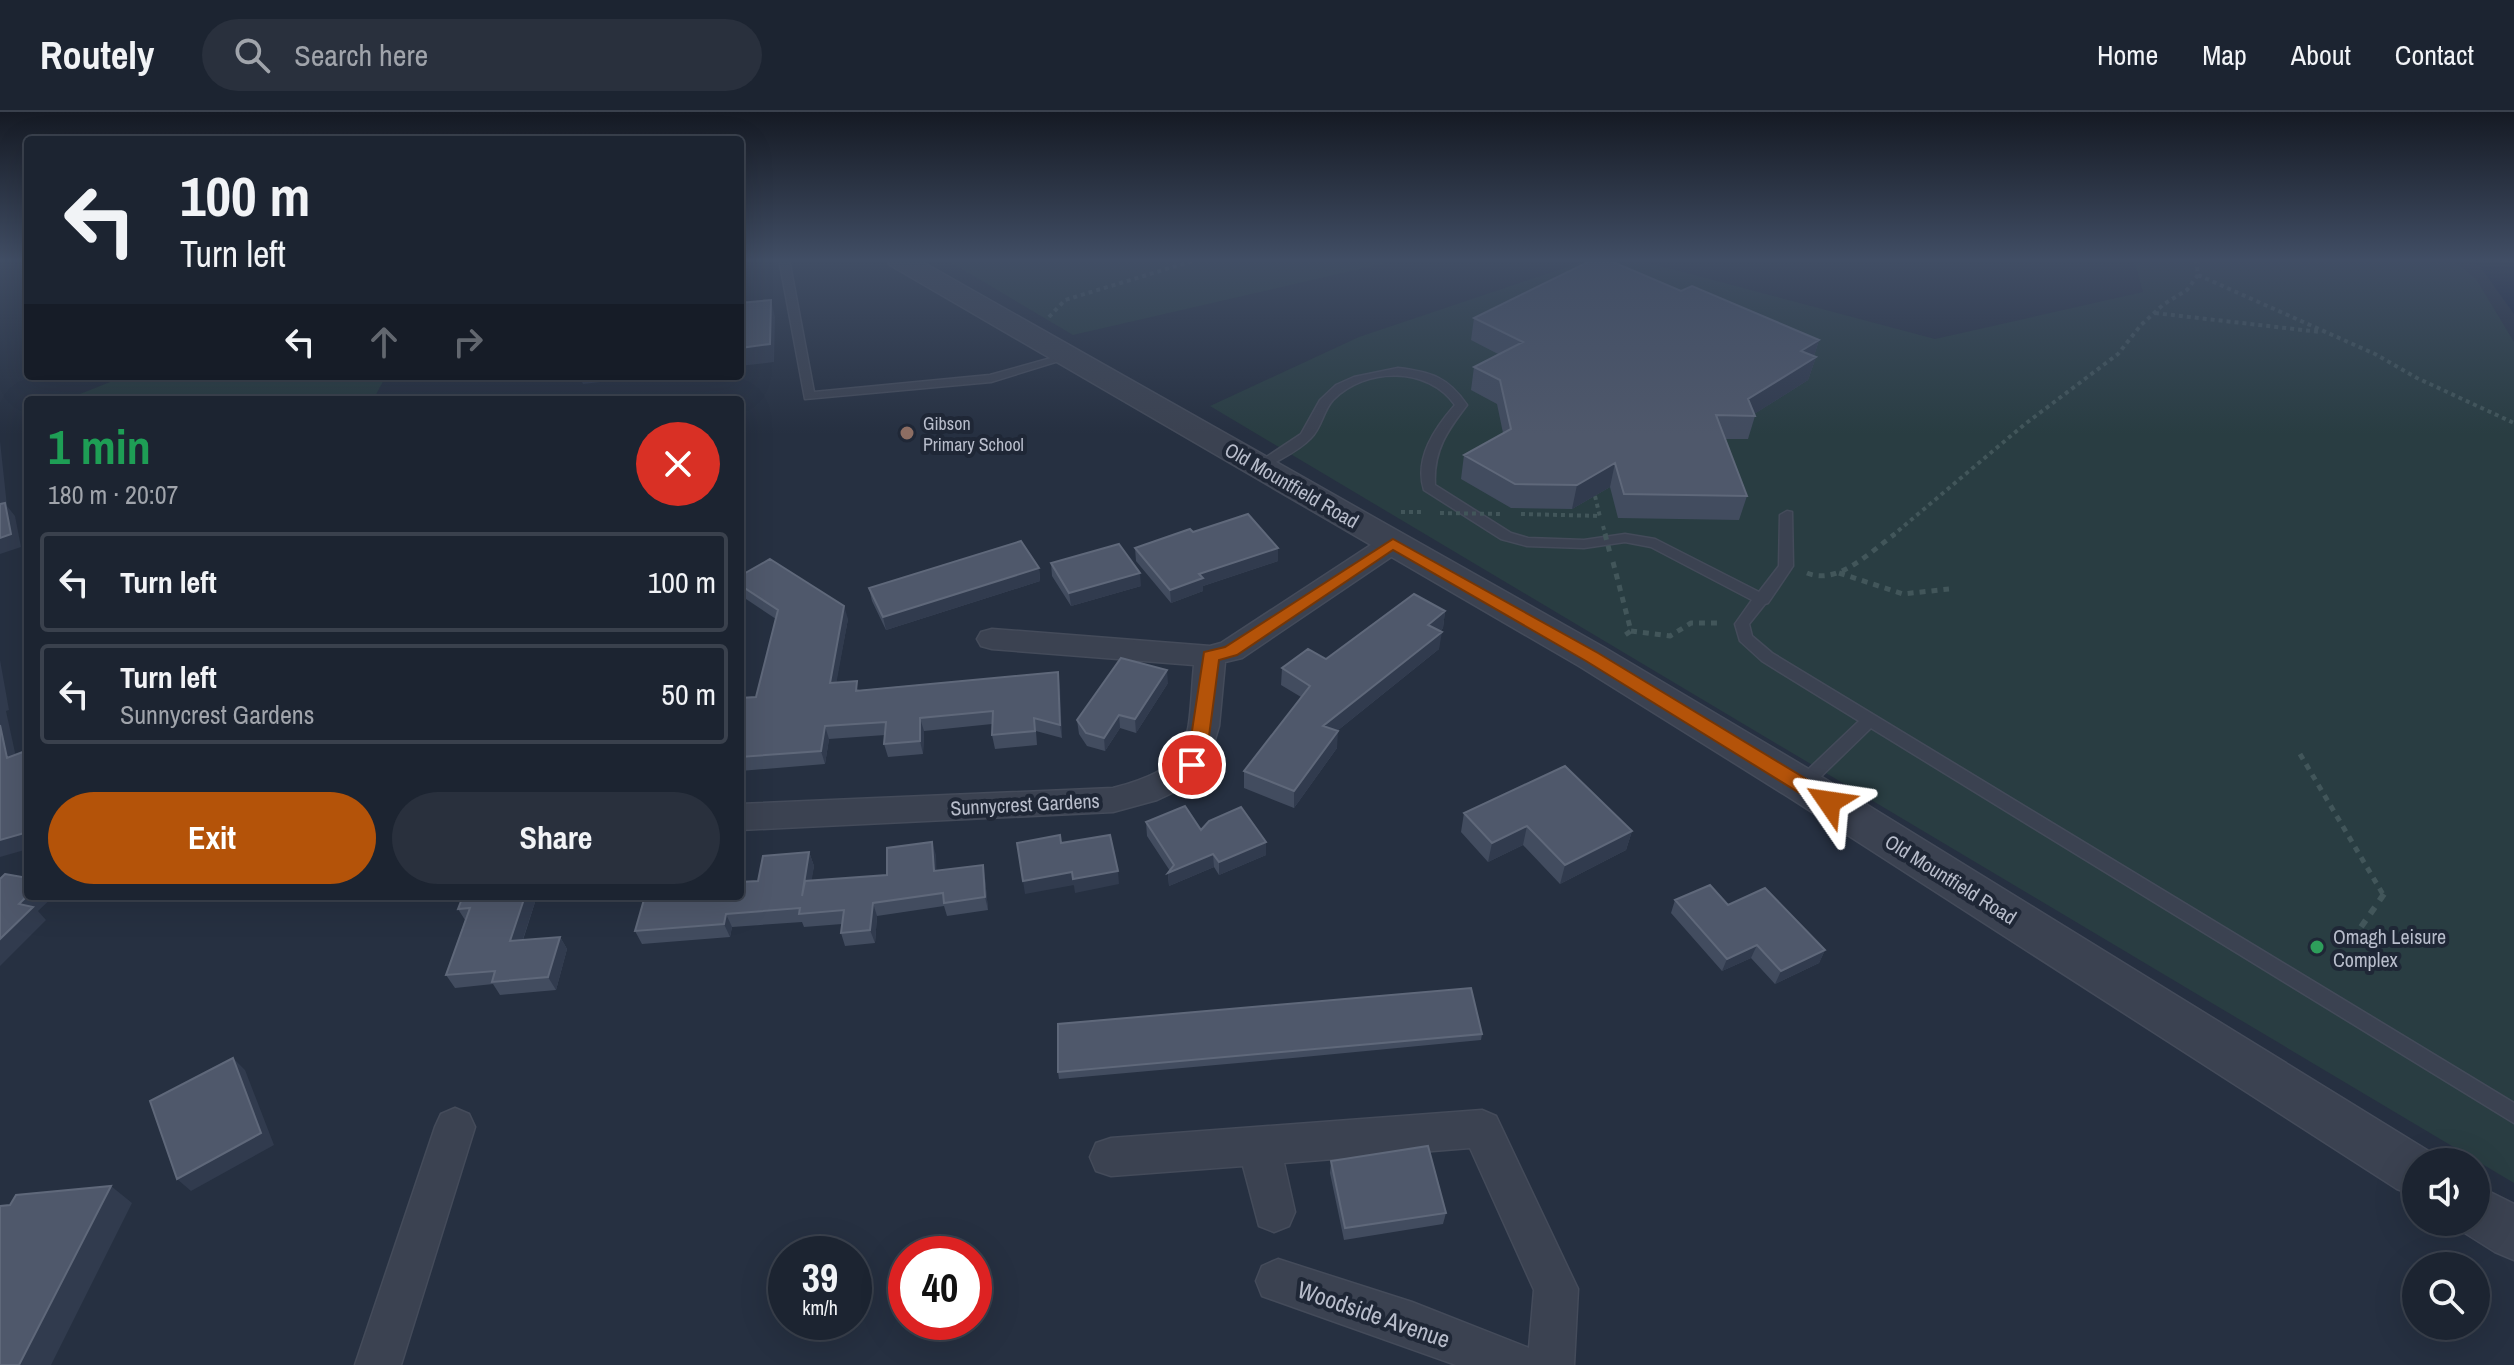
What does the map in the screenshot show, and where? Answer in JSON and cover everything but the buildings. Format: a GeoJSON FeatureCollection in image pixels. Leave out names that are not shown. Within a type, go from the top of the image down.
{"type":"FeatureCollection","features":[{"type":"Feature","properties":{"kind":"street","name":"Old Mountfield Road"},"geometry":{"type":"LineString","coordinates":[[1002,317],[1592,657],[1802,785],[2402,1163]]}},
{"type":"Feature","properties":{"kind":"street"},"geometry":{"type":"LineString","coordinates":[[992,639],[1210,656],[1231,651],[1393,543]]}},
{"type":"Feature","properties":{"kind":"street","name":"Sunnycrest Gardens"},"geometry":{"type":"LineString","coordinates":[[744,817],[1113,800],[1148,791],[1192,765],[1199,744],[1210,656]]}},
{"type":"Feature","properties":{"kind":"street"},"geometry":{"type":"LineString","coordinates":[[378,1365],[455,1127]]}},
{"type":"Feature","properties":{"kind":"street"},"geometry":{"type":"LineString","coordinates":[[1111,1157],[1482,1129],[1556,1289],[1551,1365]]}},
{"type":"Feature","properties":{"kind":"street"},"geometry":{"type":"LineString","coordinates":[[1259,1146],[1274,1212]]}},
{"type":"Feature","properties":{"kind":"street"},"geometry":{"type":"LineString","coordinates":[[2490,1219],[2514,1234]]}},
{"type":"Feature","properties":{"kind":"street","name":"Woodside Avenue"},"geometry":{"type":"LineString","coordinates":[[1278,1281],[1412,1325],[1515,1365]]}},
{"type":"Feature","properties":{"kind":"lane"},"geometry":{"type":"LineString","coordinates":[[795,317],[809,396],[991,378],[1069,356]]}},
{"type":"Feature","properties":{"kind":"lane"},"geometry":{"type":"LineString","coordinates":[[1259,466],[1309,433],[1328,399],[1354,382],[1394,371],[1421,373],[1455,392],[1461,405],[1444,424],[1426,462],[1429,487],[1506,536],[1527,542],[1584,544],[1625,538],[1655,543],[1763,600]]}},
{"type":"Feature","properties":{"kind":"lane"},"geometry":{"type":"LineString","coordinates":[[1787,515],[1786,566],[1742,624],[1745,638],[1767,657],[2514,1114]]}},
{"type":"Feature","properties":{"kind":"lane"},"geometry":{"type":"LineString","coordinates":[[1802,785],[1869,720]]}},
{"type":"Feature","properties":{"kind":"path"},"geometry":{"type":"LineString","coordinates":[[1034,336],[1050,317]]}},
{"type":"Feature","properties":{"kind":"path"},"geometry":{"type":"LineString","coordinates":[[1786,566],[1819,578],[1839,573],[1906,526],[2025,424],[2118,354],[2150,317]]}},
{"type":"Feature","properties":{"kind":"path"},"geometry":{"type":"LineString","coordinates":[[2192,317],[2325,333]]}},
{"type":"Feature","properties":{"kind":"path"},"geometry":{"type":"LineString","coordinates":[[2291,317],[2514,423]]}},
{"type":"Feature","properties":{"kind":"path"},"geometry":{"type":"LineString","coordinates":[[1595,496],[1631,631]]}},
{"type":"Feature","properties":{"kind":"path"},"geometry":{"type":"LineString","coordinates":[[1440,513],[1600,516]]}},
{"type":"Feature","properties":{"kind":"path"},"geometry":{"type":"LineString","coordinates":[[1839,573],[1903,594],[1949,589]]}},
{"type":"Feature","properties":{"kind":"path"},"geometry":{"type":"LineString","coordinates":[[1592,657],[1631,631],[1670,636],[1691,623],[1742,624]]}},
{"type":"Feature","properties":{"kind":"path"},"geometry":{"type":"LineString","coordinates":[[2300,754],[2385,895],[2352,940]]}},
{"type":"Feature","properties":{"kind":"green space"},"geometry":{"type":"Polygon","coordinates":[[[1043,317],[1149,317],[1073,335],[1043,317]]]}},
{"type":"Feature","properties":{"kind":"green space","name":"Omagh Leisure Complex"},"geometry":{"type":"Polygon","coordinates":[[[1417,317],[1854,317],[1935,339],[2030,317],[2499,317],[2514,342],[2514,1183],[2490,1169],[2490,1148],[2455,1148],[1210,406],[1359,337],[1417,317]]]}},
{"type":"Feature","properties":{"kind":"green space"},"geometry":{"type":"Polygon","coordinates":[[[115,380],[384,380],[375,396],[75,396],[115,380]]]}},
{"type":"Feature","properties":{"kind":"place","name":"Gibson Primary School"},"geometry":{"type":"Point","coordinates":[907,433]}},
{"type":"Feature","properties":{"kind":"place","name":"Omagh Leisure Complex"},"geometry":{"type":"Point","coordinates":[2317,947]}},
{"type":"Feature","properties":{"kind":"route"},"geometry":{"type":"LineString","coordinates":[[1192,765],[1199,744],[1210,656],[1231,651],[1393,543],[1592,657],[1829,802]]}}]}
